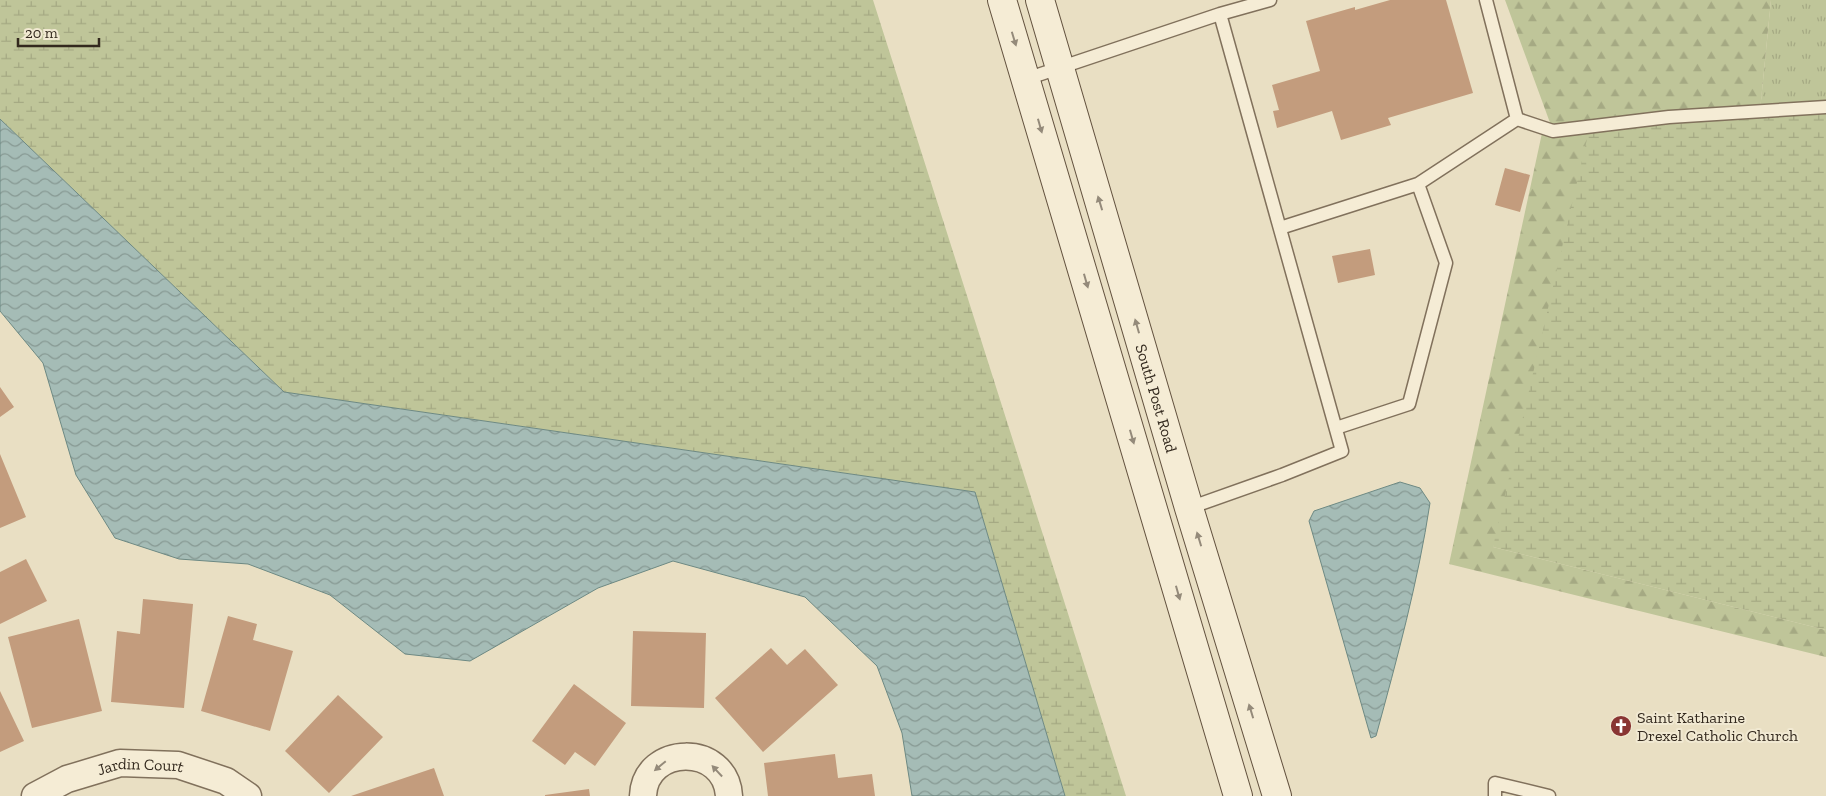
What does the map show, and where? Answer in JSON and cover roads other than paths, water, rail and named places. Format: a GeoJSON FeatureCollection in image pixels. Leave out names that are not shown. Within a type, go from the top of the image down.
{"type":"FeatureCollection","features":[{"type":"Feature","properties":{"kind":"street"},"geometry":{"type":"LineString","coordinates":[[1002,0],[1238,796]]}},
{"type":"Feature","properties":{"kind":"street","name":"South Post Road"},"geometry":{"type":"LineString","coordinates":[[1040,0],[1277,796]]}},
{"type":"Feature","properties":{"kind":"street"},"geometry":{"type":"LineString","coordinates":[[643,796],[647,780],[666,760],[680,756],[693,756],[717,768],[725,780],[729,796]]}},
{"type":"Feature","properties":{"kind":"street","name":"Jardin Court"},"geometry":{"type":"LineString","coordinates":[[35,796],[68,779],[120,763],[178,765],[226,781],[248,796]]}},
{"type":"Feature","properties":{"kind":"lane"},"geometry":{"type":"LineString","coordinates":[[1026,79],[1220,14],[1270,0]]}},
{"type":"Feature","properties":{"kind":"lane"},"geometry":{"type":"LineString","coordinates":[[1486,0],[1517,118]]}},
{"type":"Feature","properties":{"kind":"lane"},"geometry":{"type":"LineString","coordinates":[[1190,508],[1342,451],[1220,14]]}},
{"type":"Feature","properties":{"kind":"lane"},"geometry":{"type":"LineString","coordinates":[[1517,118],[1553,131],[1669,117],[1826,107]]}},
{"type":"Feature","properties":{"kind":"lane"},"geometry":{"type":"LineString","coordinates":[[1280,228],[1418,184],[1517,118]]}},
{"type":"Feature","properties":{"kind":"lane"},"geometry":{"type":"LineString","coordinates":[[1336,428],[1409,404],[1446,263],[1418,184]]}},
{"type":"Feature","properties":{"kind":"lane"},"geometry":{"type":"LineString","coordinates":[[1495,796],[1496,783],[1550,796]]}},
{"type":"Feature","properties":{"kind":"water"},"geometry":{"type":"Polygon","coordinates":[[[0,119],[284,392],[975,492],[1065,796],[912,796],[902,733],[877,666],[805,597],[673,561],[598,588],[470,661],[405,654],[330,595],[248,564],[179,559],[115,538],[76,475],[43,363],[0,311],[0,119]]]}},
{"type":"Feature","properties":{"kind":"water"},"geometry":{"type":"Polygon","coordinates":[[[1400,482],[1420,488],[1430,503],[1413,591],[1399,649],[1376,736],[1371,738],[1309,521],[1314,511],[1400,482]]]}},
{"type":"Feature","properties":{"kind":"place","name":"Saint Katharine Drexel Catholic Church"},"geometry":{"type":"Point","coordinates":[1621,726]}}]}
